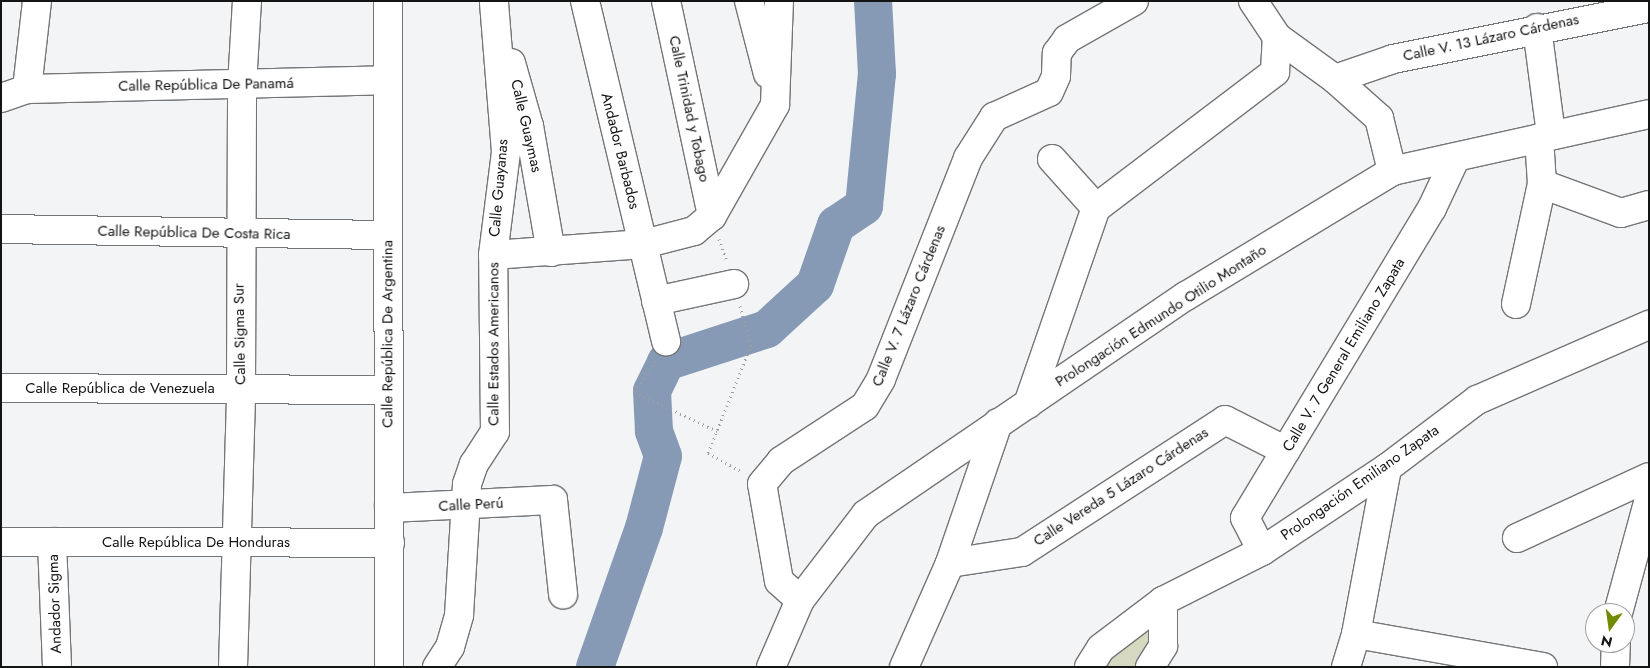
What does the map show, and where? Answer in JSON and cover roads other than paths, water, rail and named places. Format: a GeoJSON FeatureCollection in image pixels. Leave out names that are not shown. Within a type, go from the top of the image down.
{"type":"FeatureCollection","features":[{"type":"Feature","properties":{"kind":"street"},"geometry":{"type":"LineString","coordinates":[[27,90],[37,1]]}},
{"type":"Feature","properties":{"kind":"street","name":"Calle Sigma Sur"},"geometry":{"type":"LineString","coordinates":[[233,667],[241,390],[239,235],[242,85],[247,1]]}},
{"type":"Feature","properties":{"kind":"street","name":"Calle República De Argentina"},"geometry":{"type":"LineString","coordinates":[[388,1],[386,80],[390,544],[389,667]]}},
{"type":"Feature","properties":{"kind":"street","name":"Calle Guaymas"},"geometry":{"type":"LineString","coordinates":[[494,1],[529,126],[551,252]]}},
{"type":"Feature","properties":{"kind":"street","name":"Calle Guayanas"},"geometry":{"type":"LineString","coordinates":[[493,255],[506,152],[494,1]]}},
{"type":"Feature","properties":{"kind":"street","name":"Andador Barbados"},"geometry":{"type":"LineString","coordinates":[[585,1],[666,342]]}},
{"type":"Feature","properties":{"kind":"street","name":"Calle Trinidad y Tobago"},"geometry":{"type":"LineString","coordinates":[[666,1],[712,216]]}},
{"type":"Feature","properties":{"kind":"street"},"geometry":{"type":"LineString","coordinates":[[749,1],[775,105]]}},
{"type":"Feature","properties":{"kind":"street","name":"Calle Estados Americanos"},"geometry":{"type":"LineString","coordinates":[[437,667],[450,647],[459,615],[467,484],[474,464],[495,432],[493,255],[644,244],[694,231],[712,216],[775,105],[779,1]]}},
{"type":"Feature","properties":{"kind":"street"},"geometry":{"type":"LineString","coordinates":[[1253,1],[1277,37],[1335,79],[1379,118],[1392,170]]}},
{"type":"Feature","properties":{"kind":"street","name":"Calle V. 7 Lázaro Cárdenas"},"geometry":{"type":"LineString","coordinates":[[800,600],[779,581],[762,484],[781,461],[865,406],[881,379],[968,158],[994,117],[1049,92],[1056,76],[1057,53],[1067,39],[1122,3]]}},
{"type":"Feature","properties":{"kind":"street","name":"Calle V. 13 Lázaro Cárdenas"},"geometry":{"type":"LineString","coordinates":[[1335,79],[1393,58],[1537,28],[1649,8]]}},
{"type":"Feature","properties":{"kind":"street"},"geometry":{"type":"LineString","coordinates":[[1516,304],[1542,184],[1545,137],[1537,28]]}},
{"type":"Feature","properties":{"kind":"street"},"geometry":{"type":"LineString","coordinates":[[1028,404],[1096,208],[1275,72],[1277,37]]}},
{"type":"Feature","properties":{"kind":"street","name":"Calle República De Panamá"},"geometry":{"type":"LineString","coordinates":[[1,98],[27,90],[386,80]]}},
{"type":"Feature","properties":{"kind":"street","name":"Prolongación Edmundo Otilio Montaño"},"geometry":{"type":"LineString","coordinates":[[772,667],[800,600],[866,514],[1186,296],[1392,170],[1649,114]]}},
{"type":"Feature","properties":{"kind":"street","name":"Calle V. 7 General Emiliano Zapata"},"geometry":{"type":"LineString","coordinates":[[1262,551],[1245,518],[1432,208],[1456,157]]}},
{"type":"Feature","properties":{"kind":"street"},"geometry":{"type":"LineString","coordinates":[[1052,159],[1096,208]]}},
{"type":"Feature","properties":{"kind":"street"},"geometry":{"type":"LineString","coordinates":[[1542,184],[1621,213],[1649,205]]}},
{"type":"Feature","properties":{"kind":"street","name":"Calle República De Costa Rica"},"geometry":{"type":"LineString","coordinates":[[1,229],[239,235],[387,235]]}},
{"type":"Feature","properties":{"kind":"street"},"geometry":{"type":"LineString","coordinates":[[656,301],[734,284]]}},
{"type":"Feature","properties":{"kind":"street","name":"Prolongación Emiliano Zapata"},"geometry":{"type":"LineString","coordinates":[[1089,667],[1101,648],[1163,602],[1262,551],[1388,468],[1477,400],[1649,325]]}},
{"type":"Feature","properties":{"kind":"street","name":"Calle República de Venezuela"},"geometry":{"type":"LineString","coordinates":[[1,388],[389,390]]}},
{"type":"Feature","properties":{"kind":"street","name":"Calle Vereda 5 Lázaro Cárdenas"},"geometry":{"type":"LineString","coordinates":[[950,563],[1022,552],[1225,420],[1286,451]]}},
{"type":"Feature","properties":{"kind":"street"},"geometry":{"type":"LineString","coordinates":[[904,667],[950,563],[998,424]]}},
{"type":"Feature","properties":{"kind":"street"},"geometry":{"type":"LineString","coordinates":[[1346,667],[1356,634],[1388,468]]}},
{"type":"Feature","properties":{"kind":"street"},"geometry":{"type":"LineString","coordinates":[[1517,538],[1649,477]]}},
{"type":"Feature","properties":{"kind":"street"},"geometry":{"type":"LineString","coordinates":[[1622,603],[1641,558],[1649,499]]}},
{"type":"Feature","properties":{"kind":"street","name":"Calle Perú"},"geometry":{"type":"LineString","coordinates":[[389,508],[467,506],[553,500],[563,594]]}},
{"type":"Feature","properties":{"kind":"street","name":"Calle República De Honduras"},"geometry":{"type":"LineString","coordinates":[[1,542],[390,544]]}},
{"type":"Feature","properties":{"kind":"street","name":"Andador Sigma"},"geometry":{"type":"LineString","coordinates":[[52,542],[57,667]]}},
{"type":"Feature","properties":{"kind":"street"},"geometry":{"type":"LineString","coordinates":[[1150,667],[1163,646],[1163,602]]}},
{"type":"Feature","properties":{"kind":"street"},"geometry":{"type":"LineString","coordinates":[[1356,634],[1484,662],[1543,667]]}},
{"type":"Feature","properties":{"kind":"street"},"geometry":{"type":"LineString","coordinates":[[1615,667],[1616,653]]}},
{"type":"Feature","properties":{"kind":"waterway"},"geometry":{"type":"LineString","coordinates":[[595,667],[644,528],[663,456],[654,431],[652,391],[666,362],[767,329],[815,285],[836,225],[864,206],[877,74],[873,1]]}}]}
